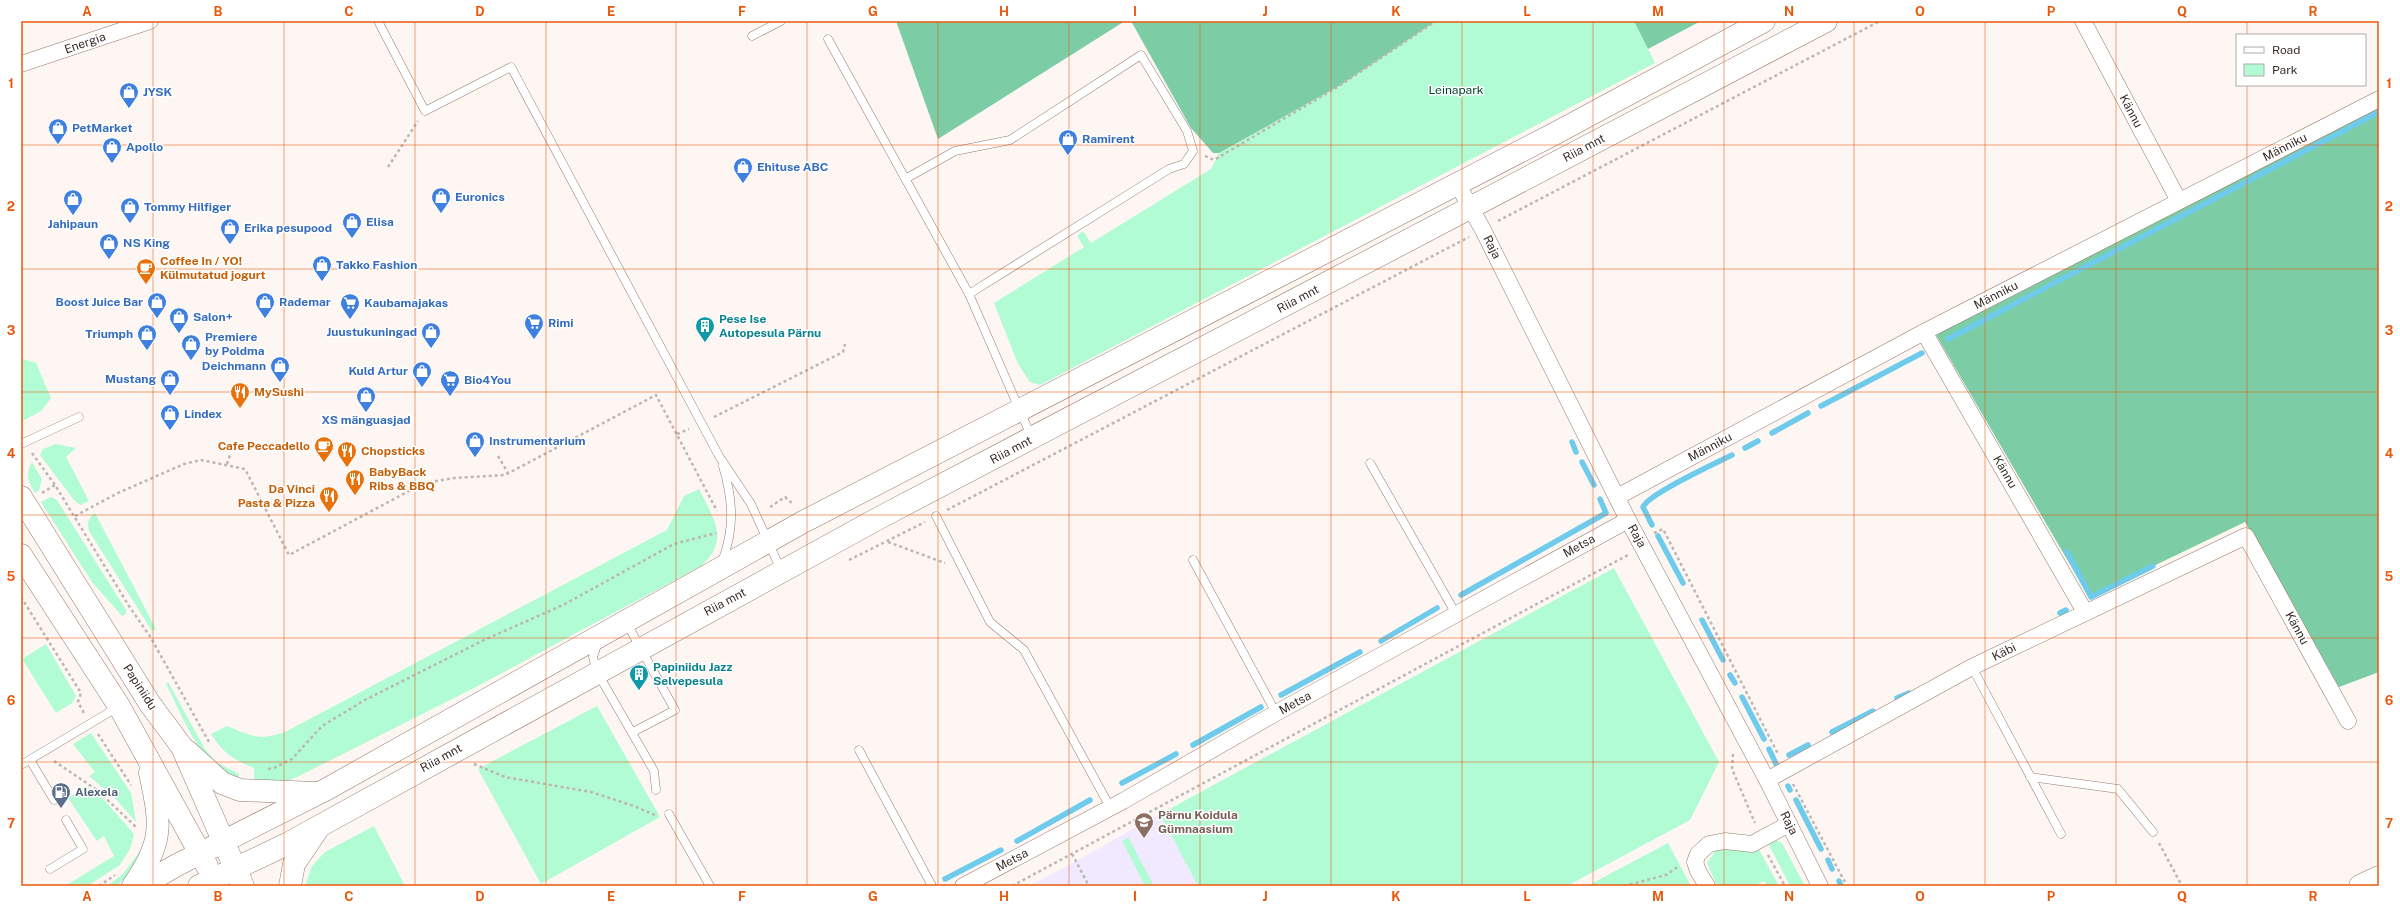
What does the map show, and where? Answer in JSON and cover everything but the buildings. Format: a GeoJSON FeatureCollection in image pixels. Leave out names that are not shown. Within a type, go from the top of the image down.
{"type":"FeatureCollection","features":[{"type":"Feature","properties":{"kind":"main road"},"geometry":{"type":"LineString","coordinates":[[140,886],[200,853],[318,793],[768,542],[1458,185],[1764,21]]}},
{"type":"Feature","properties":{"kind":"main road","name":"Riia mnt"},"geometry":{"type":"LineString","coordinates":[[210,883],[238,877],[268,854],[322,823],[781,571],[1826,21]]}},
{"type":"Feature","properties":{"kind":"main road","name":"Papiniidu"},"geometry":{"type":"LineString","coordinates":[[29,497],[150,704],[182,746],[238,877]]}},
{"type":"Feature","properties":{"kind":"main road"},"geometry":{"type":"LineString","coordinates":[[21,555],[119,706],[145,750],[200,853],[210,883]]}},
{"type":"Feature","properties":{"kind":"main road"},"geometry":{"type":"LineString","coordinates":[[182,746],[222,782],[240,790],[318,793]]}},
{"type":"Feature","properties":{"kind":"main road"},"geometry":{"type":"LineString","coordinates":[[133,886],[146,867],[157,841],[159,819],[145,750]]}},
{"type":"Feature","properties":{"kind":"main road"},"geometry":{"type":"LineString","coordinates":[[290,886],[294,864],[322,823]]}},
{"type":"Feature","properties":{"kind":"main road"},"geometry":{"type":"LineString","coordinates":[[2360,886],[2379,877]]}},
{"type":"Feature","properties":{"kind":"street","name":"Energia"},"geometry":{"type":"LineString","coordinates":[[21,64],[150,21]]}},
{"type":"Feature","properties":{"kind":"street","name":"Kännu"},"geometry":{"type":"LineString","coordinates":[[2083,21],[2180,201]]}},
{"type":"Feature","properties":{"kind":"street","name":"Männiku"},"geometry":{"type":"LineString","coordinates":[[1617,497],[1924,332],[2379,99]]}},
{"type":"Feature","properties":{"kind":"street","name":"Raja"},"geometry":{"type":"LineString","coordinates":[[1458,185],[1483,230],[1628,520],[1767,780],[1820,886]]}},
{"type":"Feature","properties":{"kind":"street","name":"Kännu"},"geometry":{"type":"LineString","coordinates":[[1924,332],[2085,612]]}},
{"type":"Feature","properties":{"kind":"street","name":"Metsa"},"geometry":{"type":"LineString","coordinates":[[963,886],[1110,807],[1276,713],[1628,520]]}},
{"type":"Feature","properties":{"kind":"street","name":"Kännu"},"geometry":{"type":"LineString","coordinates":[[2246,536],[2348,720]]}},
{"type":"Feature","properties":{"kind":"street","name":"Käbi"},"geometry":{"type":"LineString","coordinates":[[1767,780],[1972,667],[2246,536]]}},
{"type":"Feature","properties":{"kind":"street"},"geometry":{"type":"LineString","coordinates":[[1707,886],[1698,871],[1696,862],[1698,854],[1709,844],[1725,841],[1752,844],[1789,824]]}},
{"type":"Feature","properties":{"kind":"lane"},"geometry":{"type":"LineString","coordinates":[[378,21],[425,111],[511,67],[703,423],[719,456],[751,504],[781,571]]}},
{"type":"Feature","properties":{"kind":"lane"},"geometry":{"type":"LineString","coordinates":[[752,36],[781,21]]}},
{"type":"Feature","properties":{"kind":"lane"},"geometry":{"type":"LineString","coordinates":[[828,38],[907,178],[969,294],[1032,439]]}},
{"type":"Feature","properties":{"kind":"lane"},"geometry":{"type":"LineString","coordinates":[[907,178],[955,151],[1010,140],[1142,55],[1187,131],[1193,151],[1184,164],[1169,169],[969,294]]}},
{"type":"Feature","properties":{"kind":"lane"},"geometry":{"type":"LineString","coordinates":[[22,443],[79,417]]}},
{"type":"Feature","properties":{"kind":"lane"},"geometry":{"type":"LineString","coordinates":[[719,456],[727,481],[732,530],[719,570]]}},
{"type":"Feature","properties":{"kind":"lane"},"geometry":{"type":"LineString","coordinates":[[1370,463],[1456,614]]}},
{"type":"Feature","properties":{"kind":"lane"},"geometry":{"type":"LineString","coordinates":[[936,516],[990,622],[1024,650],[1110,807]]}},
{"type":"Feature","properties":{"kind":"lane"},"geometry":{"type":"LineString","coordinates":[[1193,560],[1276,713]]}},
{"type":"Feature","properties":{"kind":"lane"},"geometry":{"type":"LineString","coordinates":[[626,622],[674,710],[633,732]]}},
{"type":"Feature","properties":{"kind":"lane"},"geometry":{"type":"LineString","coordinates":[[600,636],[593,657],[596,672],[633,732],[654,771],[656,790]]}},
{"type":"Feature","properties":{"kind":"lane"},"geometry":{"type":"LineString","coordinates":[[1972,667],[2061,834]]}},
{"type":"Feature","properties":{"kind":"lane"},"geometry":{"type":"LineString","coordinates":[[21,765],[119,706]]}},
{"type":"Feature","properties":{"kind":"lane"},"geometry":{"type":"LineString","coordinates":[[859,750],[932,886]]}},
{"type":"Feature","properties":{"kind":"lane"},"geometry":{"type":"LineString","coordinates":[[30,760],[54,800]]}},
{"type":"Feature","properties":{"kind":"lane"},"geometry":{"type":"LineString","coordinates":[[2030,777],[2118,789],[2153,832]]}},
{"type":"Feature","properties":{"kind":"lane"},"geometry":{"type":"LineString","coordinates":[[669,814],[710,886]]}},
{"type":"Feature","properties":{"kind":"lane"},"geometry":{"type":"LineString","coordinates":[[50,869],[83,849],[66,820]]}},
{"type":"Feature","properties":{"kind":"path"},"geometry":{"type":"LineString","coordinates":[[1193,151],[1214,160],[1338,86],[1436,21]]}},
{"type":"Feature","properties":{"kind":"path"},"geometry":{"type":"LineString","coordinates":[[842,563],[936,516],[1880,21]]}},
{"type":"Feature","properties":{"kind":"path"},"geometry":{"type":"LineString","coordinates":[[388,167],[425,111]]}},
{"type":"Feature","properties":{"kind":"path"},"geometry":{"type":"LineString","coordinates":[[677,434],[703,423],[843,352],[845,344]]}},
{"type":"Feature","properties":{"kind":"path"},"geometry":{"type":"LineString","coordinates":[[75,516],[118,493],[184,464],[201,460],[227,464],[245,469],[289,555],[424,483],[508,473],[656,395],[718,514]]}},
{"type":"Feature","properties":{"kind":"path"},"geometry":{"type":"LineString","coordinates":[[22,443],[55,485],[75,516],[129,606],[151,638],[210,744]]}},
{"type":"Feature","properties":{"kind":"path"},"geometry":{"type":"LineString","coordinates":[[227,464],[230,455]]}},
{"type":"Feature","properties":{"kind":"path"},"geometry":{"type":"LineString","coordinates":[[498,456],[508,473]]}},
{"type":"Feature","properties":{"kind":"path"},"geometry":{"type":"LineString","coordinates":[[29,497],[55,485]]}},
{"type":"Feature","properties":{"kind":"path"},"geometry":{"type":"LineString","coordinates":[[770,507],[786,497],[796,508]]}},
{"type":"Feature","properties":{"kind":"path"},"geometry":{"type":"LineString","coordinates":[[1650,535],[1663,529],[1847,886]]}},
{"type":"Feature","properties":{"kind":"path"},"geometry":{"type":"LineString","coordinates":[[260,770],[274,768],[292,759],[322,726],[365,700],[484,640],[563,604],[674,544],[720,532]]}},
{"type":"Feature","properties":{"kind":"path"},"geometry":{"type":"LineString","coordinates":[[888,541],[963,569]]}},
{"type":"Feature","properties":{"kind":"path"},"geometry":{"type":"LineString","coordinates":[[1012,886],[1633,552]]}},
{"type":"Feature","properties":{"kind":"path"},"geometry":{"type":"LineString","coordinates":[[1630,554],[1633,561]]}},
{"type":"Feature","properties":{"kind":"path"},"geometry":{"type":"LineString","coordinates":[[1734,748],[1732,769],[1763,839],[1768,856],[1785,886]]}},
{"type":"Feature","properties":{"kind":"path"},"geometry":{"type":"LineString","coordinates":[[41,753],[97,790],[141,833]]}},
{"type":"Feature","properties":{"kind":"path"},"geometry":{"type":"LineString","coordinates":[[477,759],[472,762],[505,777],[591,792],[634,806],[675,825]]}},
{"type":"Feature","properties":{"kind":"path"},"geometry":{"type":"LineString","coordinates":[[2153,832],[2182,886]]}},
{"type":"Feature","properties":{"kind":"path"},"geometry":{"type":"LineString","coordinates":[[1072,854],[1089,886]]}},
{"type":"Feature","properties":{"kind":"path"},"geometry":{"type":"LineString","coordinates":[[1624,886],[1666,875],[1698,854]]}},
{"type":"Feature","properties":{"kind":"shaded area","name":"Pärnu Koidula Gümnaasium"},"geometry":{"type":"Polygon","coordinates":[[[1160,814],[1198,886],[1029,886],[1071,864],[1160,814]]]}},
{"type":"Feature","properties":{"kind":"green space"},"geometry":{"type":"Polygon","coordinates":[[[896,21],[1125,21],[938,139],[896,21]]]}},
{"type":"Feature","properties":{"kind":"green space"},"geometry":{"type":"Polygon","coordinates":[[[1131,21],[1436,21],[1339,86],[1219,153],[1213,153],[1191,128],[1131,21]]]}},
{"type":"Feature","properties":{"kind":"green space","name":"Leinapark"},"geometry":{"type":"Polygon","coordinates":[[[1436,21],[1634,21],[1655,63],[1040,385],[1030,382],[1018,364],[994,303],[1084,247],[1077,236],[1083,231],[1091,243],[1211,169],[1219,153],[1339,86],[1436,21]]]}},
{"type":"Feature","properties":{"kind":"green space"},"geometry":{"type":"Polygon","coordinates":[[[1634,21],[1701,21],[1648,49],[1634,21]]]}},
{"type":"Feature","properties":{"kind":"green space"},"geometry":{"type":"Polygon","coordinates":[[[2379,101],[2379,672],[2339,687],[2245,522],[2089,597],[1936,335],[2179,201],[2379,101]]]}},
{"type":"Feature","properties":{"kind":"green space"},"geometry":{"type":"Polygon","coordinates":[[[23,359],[36,363],[51,398],[41,411],[21,422],[21,360],[23,359]]]}},
{"type":"Feature","properties":{"kind":"green space"},"geometry":{"type":"Polygon","coordinates":[[[56,444],[76,448],[66,457],[89,501],[80,505],[74,500],[40,455],[43,449],[56,444]]]}},
{"type":"Feature","properties":{"kind":"green space"},"geometry":{"type":"Polygon","coordinates":[[[32,462],[42,479],[39,490],[35,493],[28,478],[32,462]]]}},
{"type":"Feature","properties":{"kind":"green space"},"geometry":{"type":"Polygon","coordinates":[[[699,489],[714,519],[717,538],[715,547],[710,556],[701,566],[476,687],[295,778],[276,785],[254,781],[254,768],[229,755],[211,734],[227,726],[249,735],[261,737],[285,732],[667,530],[684,496],[699,489]]]}},
{"type":"Feature","properties":{"kind":"green space"},"geometry":{"type":"Polygon","coordinates":[[[51,497],[57,500],[126,610],[126,614],[122,616],[92,582],[41,502],[51,497]]]}},
{"type":"Feature","properties":{"kind":"green space"},"geometry":{"type":"Polygon","coordinates":[[[95,513],[156,629],[152,631],[89,531],[89,521],[95,513]]]}},
{"type":"Feature","properties":{"kind":"green space"},"geometry":{"type":"Polygon","coordinates":[[[1614,568],[1719,762],[1690,820],[1567,886],[1198,886],[1160,814],[1614,568]]]}},
{"type":"Feature","properties":{"kind":"green space"},"geometry":{"type":"Polygon","coordinates":[[[46,644],[76,696],[72,703],[56,713],[22,659],[46,644]]]}},
{"type":"Feature","properties":{"kind":"green space"},"geometry":{"type":"Polygon","coordinates":[[[168,682],[205,749],[216,762],[239,774],[237,780],[211,761],[202,750],[180,713],[166,684],[168,682]]]}},
{"type":"Feature","properties":{"kind":"green space"},"geometry":{"type":"Polygon","coordinates":[[[597,706],[660,817],[541,884],[478,769],[597,706]]]}},
{"type":"Feature","properties":{"kind":"green space"},"geometry":{"type":"Polygon","coordinates":[[[91,733],[131,793],[136,822],[114,797],[89,776],[95,772],[73,744],[91,733]]]}},
{"type":"Feature","properties":{"kind":"green space"},"geometry":{"type":"Polygon","coordinates":[[[85,786],[97,792],[134,834],[130,849],[120,865],[87,886],[65,886],[114,856],[104,836],[97,841],[68,798],[85,786]]]}},
{"type":"Feature","properties":{"kind":"green space"},"geometry":{"type":"Polygon","coordinates":[[[374,826],[405,886],[305,886],[312,866],[325,852],[374,826]]]}},
{"type":"Feature","properties":{"kind":"green space"},"geometry":{"type":"Polygon","coordinates":[[[1128,837],[1154,886],[1145,886],[1122,841],[1128,837]]]}},
{"type":"Feature","properties":{"kind":"green space"},"geometry":{"type":"Polygon","coordinates":[[[1774,839],[1782,843],[1805,886],[1790,886],[1768,843],[1774,839]]]}},
{"type":"Feature","properties":{"kind":"green space"},"geometry":{"type":"Polygon","coordinates":[[[1668,843],[1691,886],[1587,886],[1668,843]]]}},
{"type":"Feature","properties":{"kind":"green space"},"geometry":{"type":"Polygon","coordinates":[[[1757,846],[1779,886],[1767,886],[1764,881],[1754,886],[1717,886],[1707,863],[1717,849],[1757,846]]]}},
{"type":"Feature","properties":{"kind":"green space"},"geometry":{"type":"Polygon","coordinates":[[[143,847],[134,869],[117,886],[107,886],[123,874],[143,847]]]}},
{"type":"Feature","properties":{"kind":"waterway"},"geometry":{"type":"LineString","coordinates":[[1948,339],[2379,112]]}},
{"type":"Feature","properties":{"kind":"waterway"},"geometry":{"type":"LineString","coordinates":[[1821,406],[1922,353]]}},
{"type":"Feature","properties":{"kind":"waterway"},"geometry":{"type":"LineString","coordinates":[[1772,433],[1808,413]]}},
{"type":"Feature","properties":{"kind":"waterway"},"geometry":{"type":"LineString","coordinates":[[1745,448],[1758,441]]}},
{"type":"Feature","properties":{"kind":"waterway"},"geometry":{"type":"LineString","coordinates":[[1572,442],[1576,452]]}},
{"type":"Feature","properties":{"kind":"waterway"},"geometry":{"type":"LineString","coordinates":[[1652,525],[1643,507],[1648,501],[1669,487],[1732,455]]}},
{"type":"Feature","properties":{"kind":"waterway"},"geometry":{"type":"LineString","coordinates":[[1582,462],[1594,485]]}},
{"type":"Feature","properties":{"kind":"waterway"},"geometry":{"type":"LineString","coordinates":[[1461,595],[1606,513],[1600,499]]}},
{"type":"Feature","properties":{"kind":"waterway"},"geometry":{"type":"LineString","coordinates":[[1658,536],[1683,583]]}},
{"type":"Feature","properties":{"kind":"waterway"},"geometry":{"type":"LineString","coordinates":[[2067,552],[2091,597],[2153,566]]}},
{"type":"Feature","properties":{"kind":"waterway"},"geometry":{"type":"LineString","coordinates":[[1381,641],[1437,608]]}},
{"type":"Feature","properties":{"kind":"waterway"},"geometry":{"type":"LineString","coordinates":[[2060,613],[2066,610]]}},
{"type":"Feature","properties":{"kind":"waterway"},"geometry":{"type":"LineString","coordinates":[[1702,620],[1723,660]]}},
{"type":"Feature","properties":{"kind":"waterway"},"geometry":{"type":"LineString","coordinates":[[1281,695],[1360,652]]}},
{"type":"Feature","properties":{"kind":"waterway"},"geometry":{"type":"LineString","coordinates":[[1730,675],[1735,683]]}},
{"type":"Feature","properties":{"kind":"waterway"},"geometry":{"type":"LineString","coordinates":[[1897,698],[1909,693]]}},
{"type":"Feature","properties":{"kind":"waterway"},"geometry":{"type":"LineString","coordinates":[[1742,697],[1764,739]]}},
{"type":"Feature","properties":{"kind":"waterway"},"geometry":{"type":"LineString","coordinates":[[1193,745],[1261,707]]}},
{"type":"Feature","properties":{"kind":"waterway"},"geometry":{"type":"LineString","coordinates":[[1832,732],[1873,711]]}},
{"type":"Feature","properties":{"kind":"waterway"},"geometry":{"type":"LineString","coordinates":[[1789,755],[1808,745]]}},
{"type":"Feature","properties":{"kind":"waterway"},"geometry":{"type":"LineString","coordinates":[[1769,749],[1777,766]]}},
{"type":"Feature","properties":{"kind":"waterway"},"geometry":{"type":"LineString","coordinates":[[1122,783],[1176,754]]}},
{"type":"Feature","properties":{"kind":"waterway"},"geometry":{"type":"LineString","coordinates":[[1788,786],[1790,790]]}},
{"type":"Feature","properties":{"kind":"waterway"},"geometry":{"type":"LineString","coordinates":[[1017,841],[1090,800]]}},
{"type":"Feature","properties":{"kind":"waterway"},"geometry":{"type":"LineString","coordinates":[[1796,800],[1821,849]]}},
{"type":"Feature","properties":{"kind":"waterway"},"geometry":{"type":"LineString","coordinates":[[945,879],[1001,850]]}},
{"type":"Feature","properties":{"kind":"waterway"},"geometry":{"type":"LineString","coordinates":[[1828,860],[1832,869]]}},
{"type":"Feature","properties":{"kind":"waterway"},"geometry":{"type":"LineString","coordinates":[[1839,881],[1841,886]]}},
{"type":"Feature","properties":{"kind":"place","name":"JYSK"},"geometry":{"type":"Point","coordinates":[129,109]}},
{"type":"Feature","properties":{"kind":"place","name":"PetMarket"},"geometry":{"type":"Point","coordinates":[58,145]}},
{"type":"Feature","properties":{"kind":"place","name":"Ramirent"},"geometry":{"type":"Point","coordinates":[1068,156]}},
{"type":"Feature","properties":{"kind":"place","name":"Apollo"},"geometry":{"type":"Point","coordinates":[112,164]}},
{"type":"Feature","properties":{"kind":"place","name":"Ehituse ABC"},"geometry":{"type":"Point","coordinates":[743,184]}},
{"type":"Feature","properties":{"kind":"place","name":"Euronics"},"geometry":{"type":"Point","coordinates":[441,214]}},
{"type":"Feature","properties":{"kind":"place","name":"Jahipaun"},"geometry":{"type":"Point","coordinates":[73,216]}},
{"type":"Feature","properties":{"kind":"place","name":"Tommy Hilfiger"},"geometry":{"type":"Point","coordinates":[130,224]}},
{"type":"Feature","properties":{"kind":"place","name":"Elisa"},"geometry":{"type":"Point","coordinates":[352,239]}},
{"type":"Feature","properties":{"kind":"place","name":"Erika pesupood"},"geometry":{"type":"Point","coordinates":[230,245]}},
{"type":"Feature","properties":{"kind":"place","name":"NS King"},"geometry":{"type":"Point","coordinates":[109,260]}},
{"type":"Feature","properties":{"kind":"place","name":"Takko Fashion"},"geometry":{"type":"Point","coordinates":[322,282]}},
{"type":"Feature","properties":{"kind":"place","name":"Coffee In / YO! Külmutatud jogurt"},"geometry":{"type":"Point","coordinates":[146,285]}},
{"type":"Feature","properties":{"kind":"place","name":"Boost Juice Bar"},"geometry":{"type":"Point","coordinates":[157,319]}},
{"type":"Feature","properties":{"kind":"place","name":"Rademar"},"geometry":{"type":"Point","coordinates":[265,319]}},
{"type":"Feature","properties":{"kind":"place","name":"Kaubamajakas"},"geometry":{"type":"Point","coordinates":[350,320]}},
{"type":"Feature","properties":{"kind":"place","name":"Salon+"},"geometry":{"type":"Point","coordinates":[179,334]}},
{"type":"Feature","properties":{"kind":"place","name":"Rimi"},"geometry":{"type":"Point","coordinates":[534,340]}},
{"type":"Feature","properties":{"kind":"place","name":"Pese Ise Autopesula Pärnu"},"geometry":{"type":"Point","coordinates":[705,343]}},
{"type":"Feature","properties":{"kind":"place","name":"Juustukuningad"},"geometry":{"type":"Point","coordinates":[431,349]}},
{"type":"Feature","properties":{"kind":"place","name":"Triumph"},"geometry":{"type":"Point","coordinates":[147,351]}},
{"type":"Feature","properties":{"kind":"place","name":"Premiere by Poldma"},"geometry":{"type":"Point","coordinates":[191,361]}},
{"type":"Feature","properties":{"kind":"place","name":"Deichmann"},"geometry":{"type":"Point","coordinates":[280,383]}},
{"type":"Feature","properties":{"kind":"place","name":"Kuld Artur"},"geometry":{"type":"Point","coordinates":[422,388]}},
{"type":"Feature","properties":{"kind":"place","name":"Mustang"},"geometry":{"type":"Point","coordinates":[170,396]}},
{"type":"Feature","properties":{"kind":"place","name":"Bio4You"},"geometry":{"type":"Point","coordinates":[450,397]}},
{"type":"Feature","properties":{"kind":"place","name":"MySushi"},"geometry":{"type":"Point","coordinates":[240,409]}},
{"type":"Feature","properties":{"kind":"place","name":"XS mänguasjad"},"geometry":{"type":"Point","coordinates":[366,413]}},
{"type":"Feature","properties":{"kind":"place","name":"Lindex"},"geometry":{"type":"Point","coordinates":[170,431]}},
{"type":"Feature","properties":{"kind":"place","name":"Instrumentarium"},"geometry":{"type":"Point","coordinates":[475,458]}},
{"type":"Feature","properties":{"kind":"place","name":"Cafe Peccadello"},"geometry":{"type":"Point","coordinates":[324,463]}},
{"type":"Feature","properties":{"kind":"place","name":"Chopsticks"},"geometry":{"type":"Point","coordinates":[347,468]}},
{"type":"Feature","properties":{"kind":"place","name":"BabyBack Ribs & BBQ"},"geometry":{"type":"Point","coordinates":[355,496]}},
{"type":"Feature","properties":{"kind":"place","name":"Da Vinci Pasta & Pizza"},"geometry":{"type":"Point","coordinates":[329,513]}},
{"type":"Feature","properties":{"kind":"place","name":"Papiniidu Jazz Selvepesula"},"geometry":{"type":"Point","coordinates":[639,691]}},
{"type":"Feature","properties":{"kind":"place","name":"Alexela"},"geometry":{"type":"Point","coordinates":[61,809]}},
{"type":"Feature","properties":{"kind":"place","name":"Pärnu Koidula Gümnaasium"},"geometry":{"type":"Point","coordinates":[1144,839]}}]}
